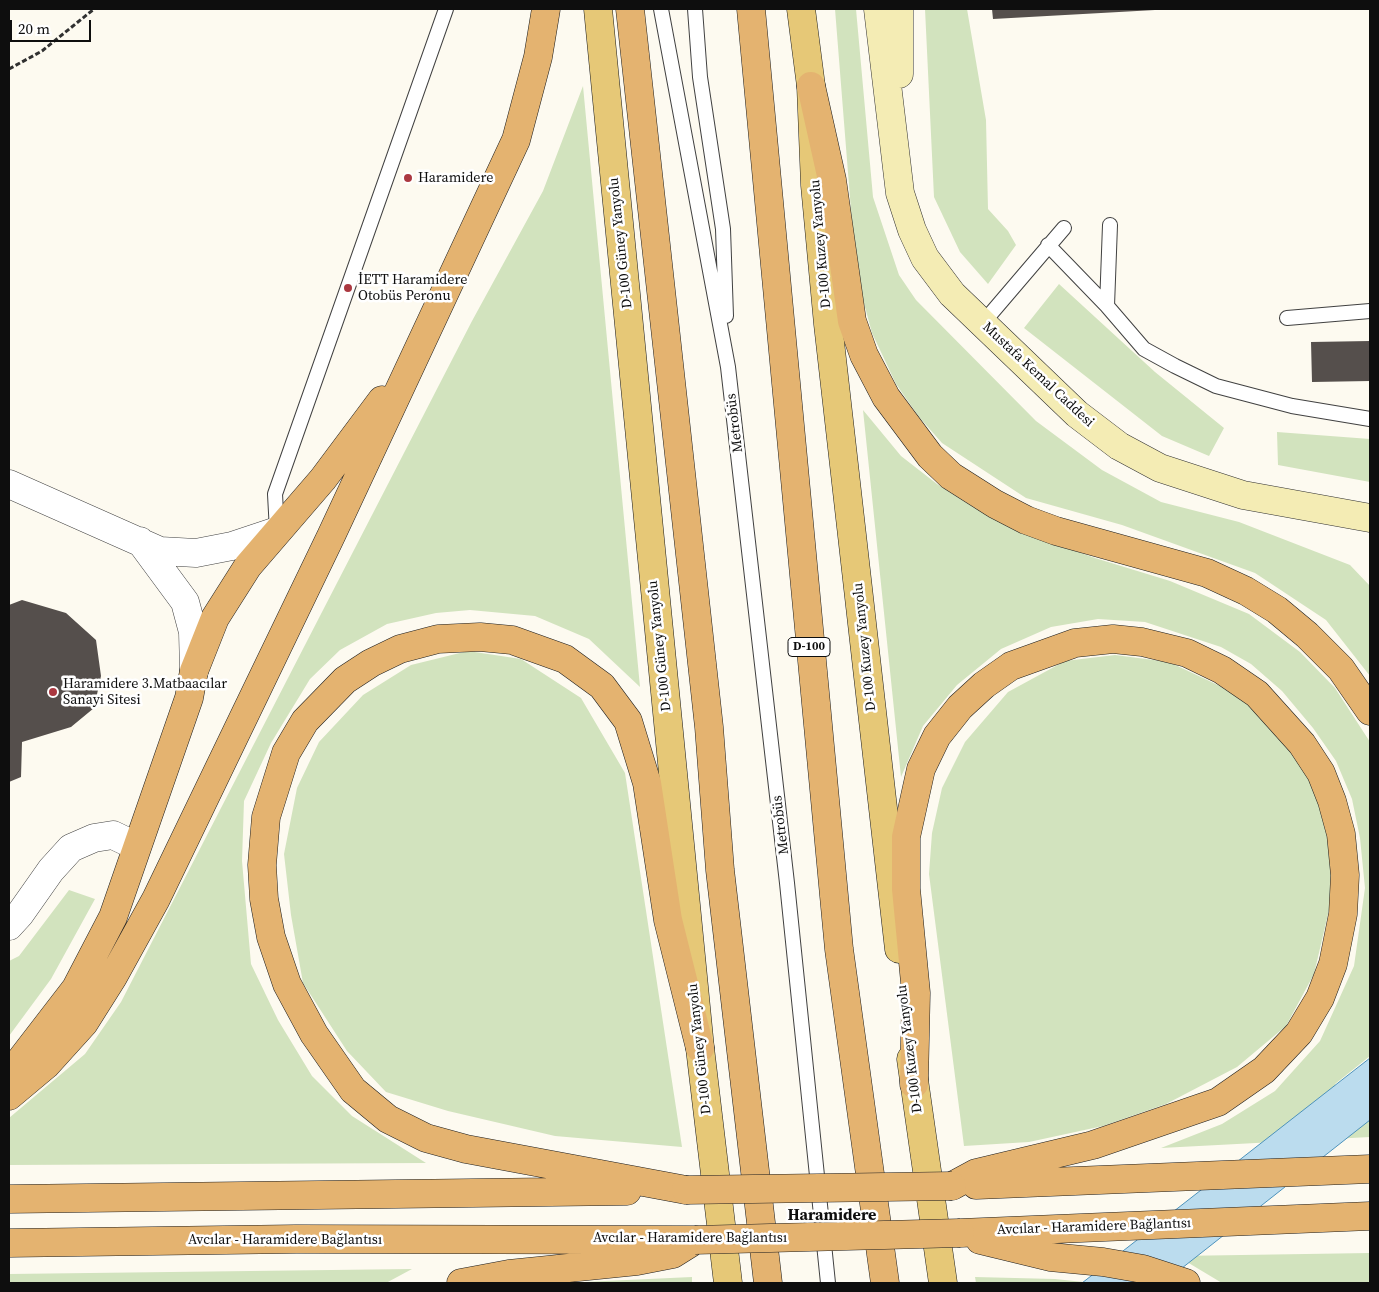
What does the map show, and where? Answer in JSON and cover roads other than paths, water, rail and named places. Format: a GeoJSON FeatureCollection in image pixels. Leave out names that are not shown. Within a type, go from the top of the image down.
{"type":"FeatureCollection","features":[{"type":"Feature","properties":{"kind":"highway"},"geometry":{"type":"LineString","coordinates":[[9,1096],[46,1064],[84,1023],[113,977],[156,899],[331,536],[516,140],[538,57],[546,9]]}},
{"type":"Feature","properties":{"kind":"highway"},"geometry":{"type":"LineString","coordinates":[[630,9],[708,718],[720,870],[768,1283]]}},
{"type":"Feature","properties":{"kind":"highway","name":"D-100"},"geometry":{"type":"LineString","coordinates":[[751,9],[839,949],[885,1283]]}},
{"type":"Feature","properties":{"kind":"highway"},"geometry":{"type":"LineString","coordinates":[[811,86],[832,180],[852,321],[864,355],[886,397],[930,456],[952,476],[995,504],[1026,520],[1056,531],[1207,574],[1246,592],[1277,610],[1307,635],[1341,669],[1370,711]]}},
{"type":"Feature","properties":{"kind":"highway"},"geometry":{"type":"LineString","coordinates":[[9,1075],[76,988],[113,917],[136,846],[189,698],[194,671],[215,618],[248,566],[323,479],[382,401],[409,348],[449,284]]}},
{"type":"Feature","properties":{"kind":"highway"},"geometry":{"type":"LineString","coordinates":[[686,1190],[466,1150],[426,1138],[388,1119],[353,1090],[314,1034],[287,984],[271,937],[264,899],[262,865],[266,816],[286,753],[305,721],[345,680],[371,663],[400,649],[438,639],[480,637],[512,640],[565,659],[602,686],[628,721],[647,783],[668,920],[700,1048]]}},
{"type":"Feature","properties":{"kind":"highway"},"geometry":{"type":"LineString","coordinates":[[914,1084],[916,992],[906,889],[906,836],[921,769],[937,736],[960,707],[984,685],[1011,666],[1076,643],[1113,639],[1142,642],[1187,653],[1222,670],[1257,694],[1302,744],[1321,773],[1332,801],[1341,834],[1345,876],[1343,914],[1338,939],[1332,964],[1320,998],[1299,1033],[1264,1070],[1218,1102],[1093,1145],[976,1173],[952,1186]]}},
{"type":"Feature","properties":{"kind":"highway"},"geometry":{"type":"LineString","coordinates":[[9,1200],[952,1186],[1370,1170]]}},
{"type":"Feature","properties":{"kind":"highway","name":"Avcılar - Haramidere Bağlantısı"},"geometry":{"type":"LineString","coordinates":[[9,1243],[306,1239],[695,1240],[960,1233],[1370,1216]]}},
{"type":"Feature","properties":{"kind":"highway"},"geometry":{"type":"LineString","coordinates":[[1274,1221],[1370,1228]]}},
{"type":"Feature","properties":{"kind":"highway"},"geometry":{"type":"LineString","coordinates":[[960,1233],[997,1246],[1050,1257],[1103,1262],[1143,1269],[1186,1283]]}},
{"type":"Feature","properties":{"kind":"highway"},"geometry":{"type":"LineString","coordinates":[[460,1283],[509,1274],[637,1261],[673,1254],[695,1240]]}},
{"type":"Feature","properties":{"kind":"main road","name":"D-100 Güney Yanyolu"},"geometry":{"type":"LineString","coordinates":[[598,9],[700,1048],[728,1283]]}},
{"type":"Feature","properties":{"kind":"main road","name":"D-100 Kuzey Yanyolu"},"geometry":{"type":"LineString","coordinates":[[801,9],[811,86],[815,185],[828,324],[914,1084],[943,1283]]}},
{"type":"Feature","properties":{"kind":"main road","name":"Mustafa Kemal Caddesi"},"geometry":{"type":"LineString","coordinates":[[878,9],[900,193],[912,230],[925,258],[952,294],[1077,414],[1119,446],[1160,468],[1243,495],[1370,518]]}},
{"type":"Feature","properties":{"kind":"main road","name":"Mustafa Kemal Caddesi"},"geometry":{"type":"LineString","coordinates":[[890,114],[901,67],[899,9]]}},
{"type":"Feature","properties":{"kind":"street"},"geometry":{"type":"LineString","coordinates":[[9,484],[160,551],[196,553],[232,546],[277,531]]}},
{"type":"Feature","properties":{"kind":"street"},"geometry":{"type":"LineString","coordinates":[[140,541],[185,602],[193,632],[194,671]]}},
{"type":"Feature","properties":{"kind":"street"},"geometry":{"type":"LineString","coordinates":[[9,926],[20,914],[51,870],[71,848],[94,838],[113,835],[136,846]]}},
{"type":"Feature","properties":{"kind":"lane"},"geometry":{"type":"LineString","coordinates":[[277,531],[275,494],[446,9]]}},
{"type":"Feature","properties":{"kind":"lane","name":"Metrobüs"},"geometry":{"type":"LineString","coordinates":[[661,9],[728,367],[787,883],[828,1283]]}},
{"type":"Feature","properties":{"kind":"lane","name":"Metrobüs"},"geometry":{"type":"LineString","coordinates":[[695,9],[700,77],[723,229],[728,367]]}},
{"type":"Feature","properties":{"kind":"lane"},"geometry":{"type":"LineString","coordinates":[[1107,306],[1110,225]]}},
{"type":"Feature","properties":{"kind":"lane"},"geometry":{"type":"LineString","coordinates":[[982,324],[1064,228]]}},
{"type":"Feature","properties":{"kind":"lane"},"geometry":{"type":"LineString","coordinates":[[1048,245],[1107,306],[1144,349],[1216,386],[1292,406],[1370,419]]}},
{"type":"Feature","properties":{"kind":"lane"},"geometry":{"type":"LineString","coordinates":[[1287,318],[1370,311]]}},
{"type":"Feature","properties":{"kind":"water"},"geometry":{"type":"Polygon","coordinates":[[[1370,1058],[1370,1120],[1163,1283],[1082,1283],[1370,1058]]]}},
{"type":"Feature","properties":{"kind":"place","name":"Haramidere"},"geometry":{"type":"Point","coordinates":[408,178]}},
{"type":"Feature","properties":{"kind":"place","name":"İETT Haramidere Otobüs Peronu"},"geometry":{"type":"Point","coordinates":[348,288]}},
{"type":"Feature","properties":{"kind":"place","name":"Haramidere 3.Matbaacılar Sanayi Sitesi"},"geometry":{"type":"Point","coordinates":[53,692]}},
{"type":"Feature","properties":{"kind":"district","name":"Haramidere"},"geometry":{"type":"Point","coordinates":[832,1216]}}]}
